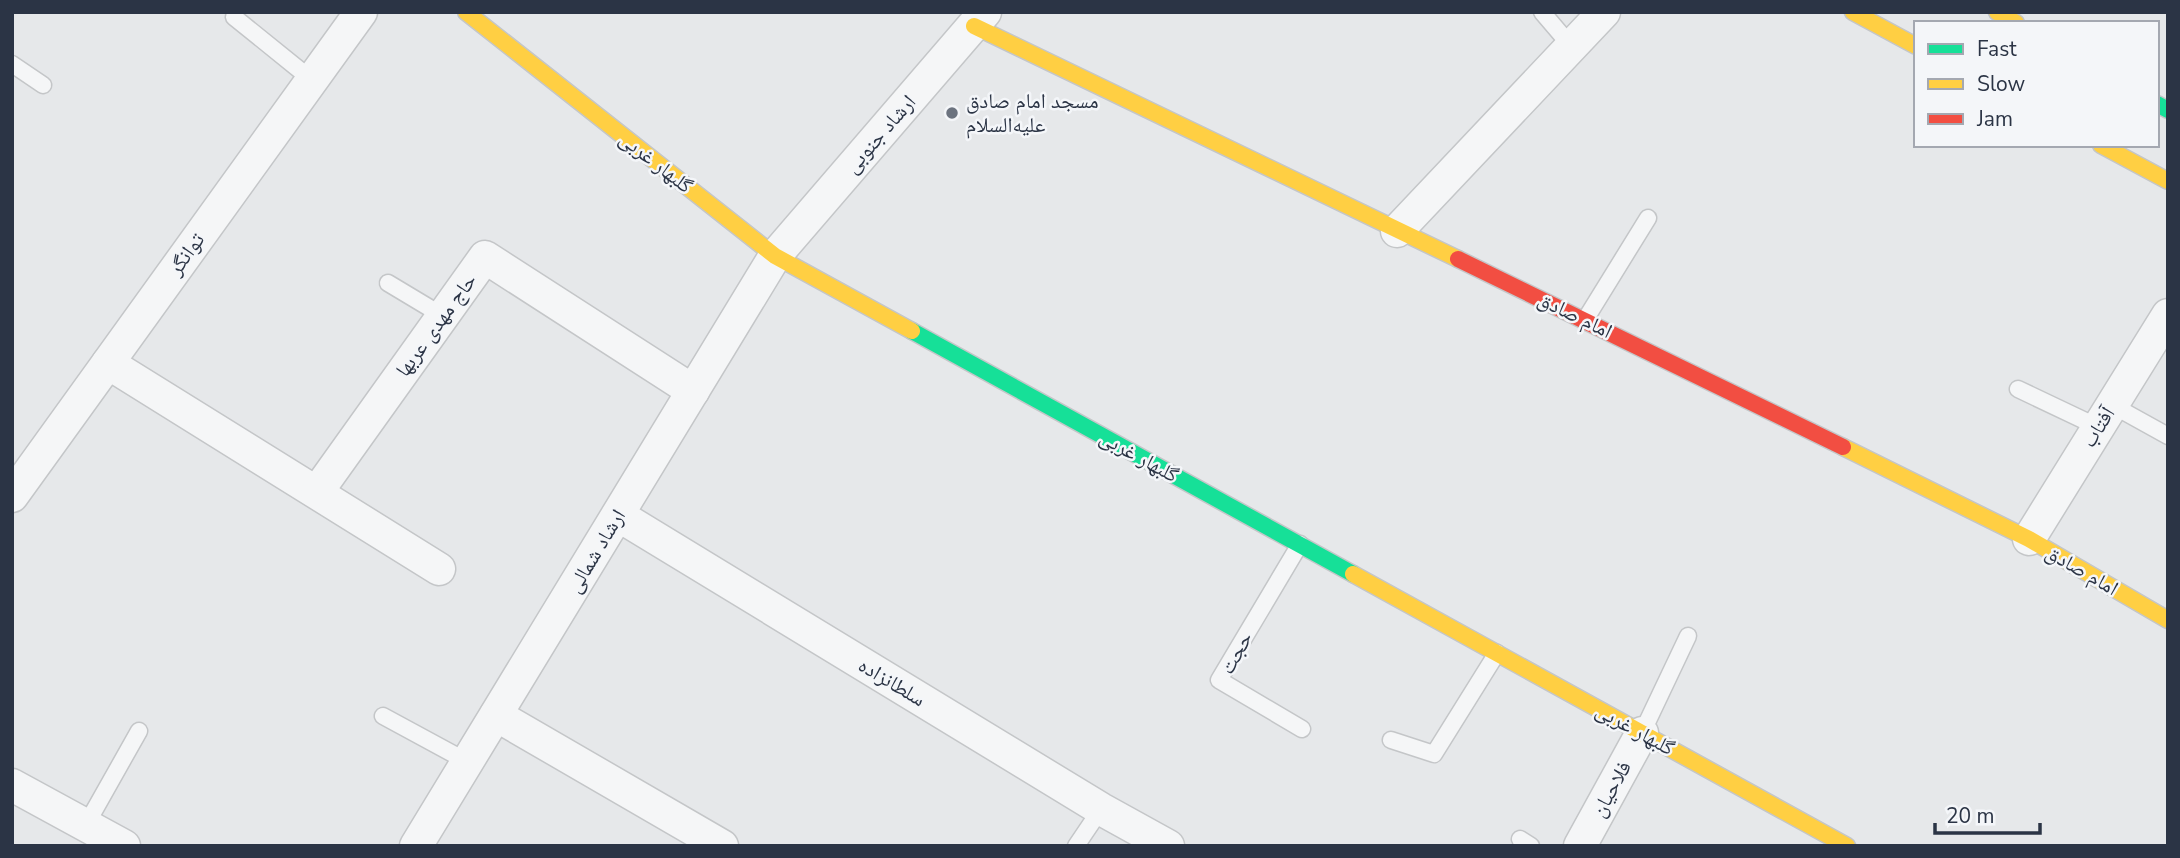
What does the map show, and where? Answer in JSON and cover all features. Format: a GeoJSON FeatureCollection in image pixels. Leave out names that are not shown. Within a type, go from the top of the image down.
{"type":"FeatureCollection","features":[{"type":"Feature","properties":{"kind":"street","name":"توانگر"},"geometry":{"type":"LineString","coordinates":[[12,496],[361,12]]}},
{"type":"Feature","properties":{"kind":"street","name":"گلبهار غربی"},"geometry":{"type":"LineString","coordinates":[[466,12],[775,256],[1847,846]]}},
{"type":"Feature","properties":{"kind":"street"},"geometry":{"type":"LineString","coordinates":[[1397,231],[1604,12]]}},
{"type":"Feature","properties":{"kind":"street"},"geometry":{"type":"LineString","coordinates":[[1853,12],[1914,45]]}},
{"type":"Feature","properties":{"kind":"street","name":"ارشاد جنوبی"},"geometry":{"type":"LineString","coordinates":[[775,256],[972,17]]}},
{"type":"Feature","properties":{"kind":"street","name":"امام صادق"},"geometry":{"type":"LineString","coordinates":[[972,17],[1397,231],[1586,320],[2029,539],[2168,620]]}},
{"type":"Feature","properties":{"kind":"street"},"geometry":{"type":"LineString","coordinates":[[2105,147],[2168,181]]}},
{"type":"Feature","properties":{"kind":"street","name":"ارشاد شمالی"},"geometry":{"type":"LineString","coordinates":[[416,846],[775,256]]}},
{"type":"Feature","properties":{"kind":"street","name":"حاج مهدی عربها"},"geometry":{"type":"LineString","coordinates":[[317,492],[485,257],[693,391]]}},
{"type":"Feature","properties":{"kind":"street","name":"آفتاب"},"geometry":{"type":"LineString","coordinates":[[2029,539],[2168,315]]}},
{"type":"Feature","properties":{"kind":"street"},"geometry":{"type":"LineString","coordinates":[[108,363],[439,569]]}},
{"type":"Feature","properties":{"kind":"street","name":"سلطانزاده"},"geometry":{"type":"LineString","coordinates":[[618,515],[1101,809],[1168,846]]}},
{"type":"Feature","properties":{"kind":"street"},"geometry":{"type":"LineString","coordinates":[[496,715],[722,846]]}},
{"type":"Feature","properties":{"kind":"street","name":"فلاحیان"},"geometry":{"type":"LineString","coordinates":[[1580,846],[1642,733]]}},
{"type":"Feature","properties":{"kind":"street"},"geometry":{"type":"LineString","coordinates":[[12,785],[124,846]]}},
{"type":"Feature","properties":{"kind":"lane"},"geometry":{"type":"LineString","coordinates":[[1542,12],[1571,46]]}},
{"type":"Feature","properties":{"kind":"lane"},"geometry":{"type":"LineString","coordinates":[[234,17],[312,80]]}},
{"type":"Feature","properties":{"kind":"lane"},"geometry":{"type":"LineString","coordinates":[[12,64],[43,85]]}},
{"type":"Feature","properties":{"kind":"lane"},"geometry":{"type":"LineString","coordinates":[[1586,320],[1648,218]]}},
{"type":"Feature","properties":{"kind":"lane"},"geometry":{"type":"LineString","coordinates":[[388,283],[443,316]]}},
{"type":"Feature","properties":{"kind":"lane"},"geometry":{"type":"LineString","coordinates":[[2018,389],[2168,436]]}},
{"type":"Feature","properties":{"kind":"lane","name":"حجت"},"geometry":{"type":"LineString","coordinates":[[1300,544],[1219,680],[1302,729]]}},
{"type":"Feature","properties":{"kind":"lane"},"geometry":{"type":"LineString","coordinates":[[1642,733],[1688,636]]}},
{"type":"Feature","properties":{"kind":"lane"},"geometry":{"type":"LineString","coordinates":[[1391,740],[1434,754],[1497,653]]}},
{"type":"Feature","properties":{"kind":"lane"},"geometry":{"type":"LineString","coordinates":[[383,716],[468,762]]}},
{"type":"Feature","properties":{"kind":"lane"},"geometry":{"type":"LineString","coordinates":[[86,825],[139,731]]}},
{"type":"Feature","properties":{"kind":"lane"},"geometry":{"type":"LineString","coordinates":[[1076,846],[1101,809]]}},
{"type":"Feature","properties":{"kind":"traffic: fast"},"geometry":{"type":"LineString","coordinates":[[2159,105],[2168,110]]}},
{"type":"Feature","properties":{"kind":"traffic: fast"},"geometry":{"type":"LineString","coordinates":[[912,331],[1353,574]]}},
{"type":"Feature","properties":{"kind":"traffic: slow"},"geometry":{"type":"LineString","coordinates":[[466,12],[775,256],[912,331]]}},
{"type":"Feature","properties":{"kind":"traffic: slow"},"geometry":{"type":"LineString","coordinates":[[1853,12],[1914,45]]}},
{"type":"Feature","properties":{"kind":"traffic: slow"},"geometry":{"type":"LineString","coordinates":[[1997,12],[2013,21]]}},
{"type":"Feature","properties":{"kind":"traffic: slow"},"geometry":{"type":"LineString","coordinates":[[974,26],[1458,259]]}},
{"type":"Feature","properties":{"kind":"traffic: slow"},"geometry":{"type":"LineString","coordinates":[[2105,147],[2168,181]]}},
{"type":"Feature","properties":{"kind":"traffic: slow"},"geometry":{"type":"LineString","coordinates":[[1843,447],[2029,539],[2168,620]]}},
{"type":"Feature","properties":{"kind":"traffic: slow"},"geometry":{"type":"LineString","coordinates":[[1353,574],[1847,846]]}},
{"type":"Feature","properties":{"kind":"traffic: jam"},"geometry":{"type":"LineString","coordinates":[[1458,259],[1843,447]]}},
{"type":"Feature","properties":{"kind":"place","name":"مسجد امام صادق علیه‌السلام"},"geometry":{"type":"Point","coordinates":[952,113]}}]}
